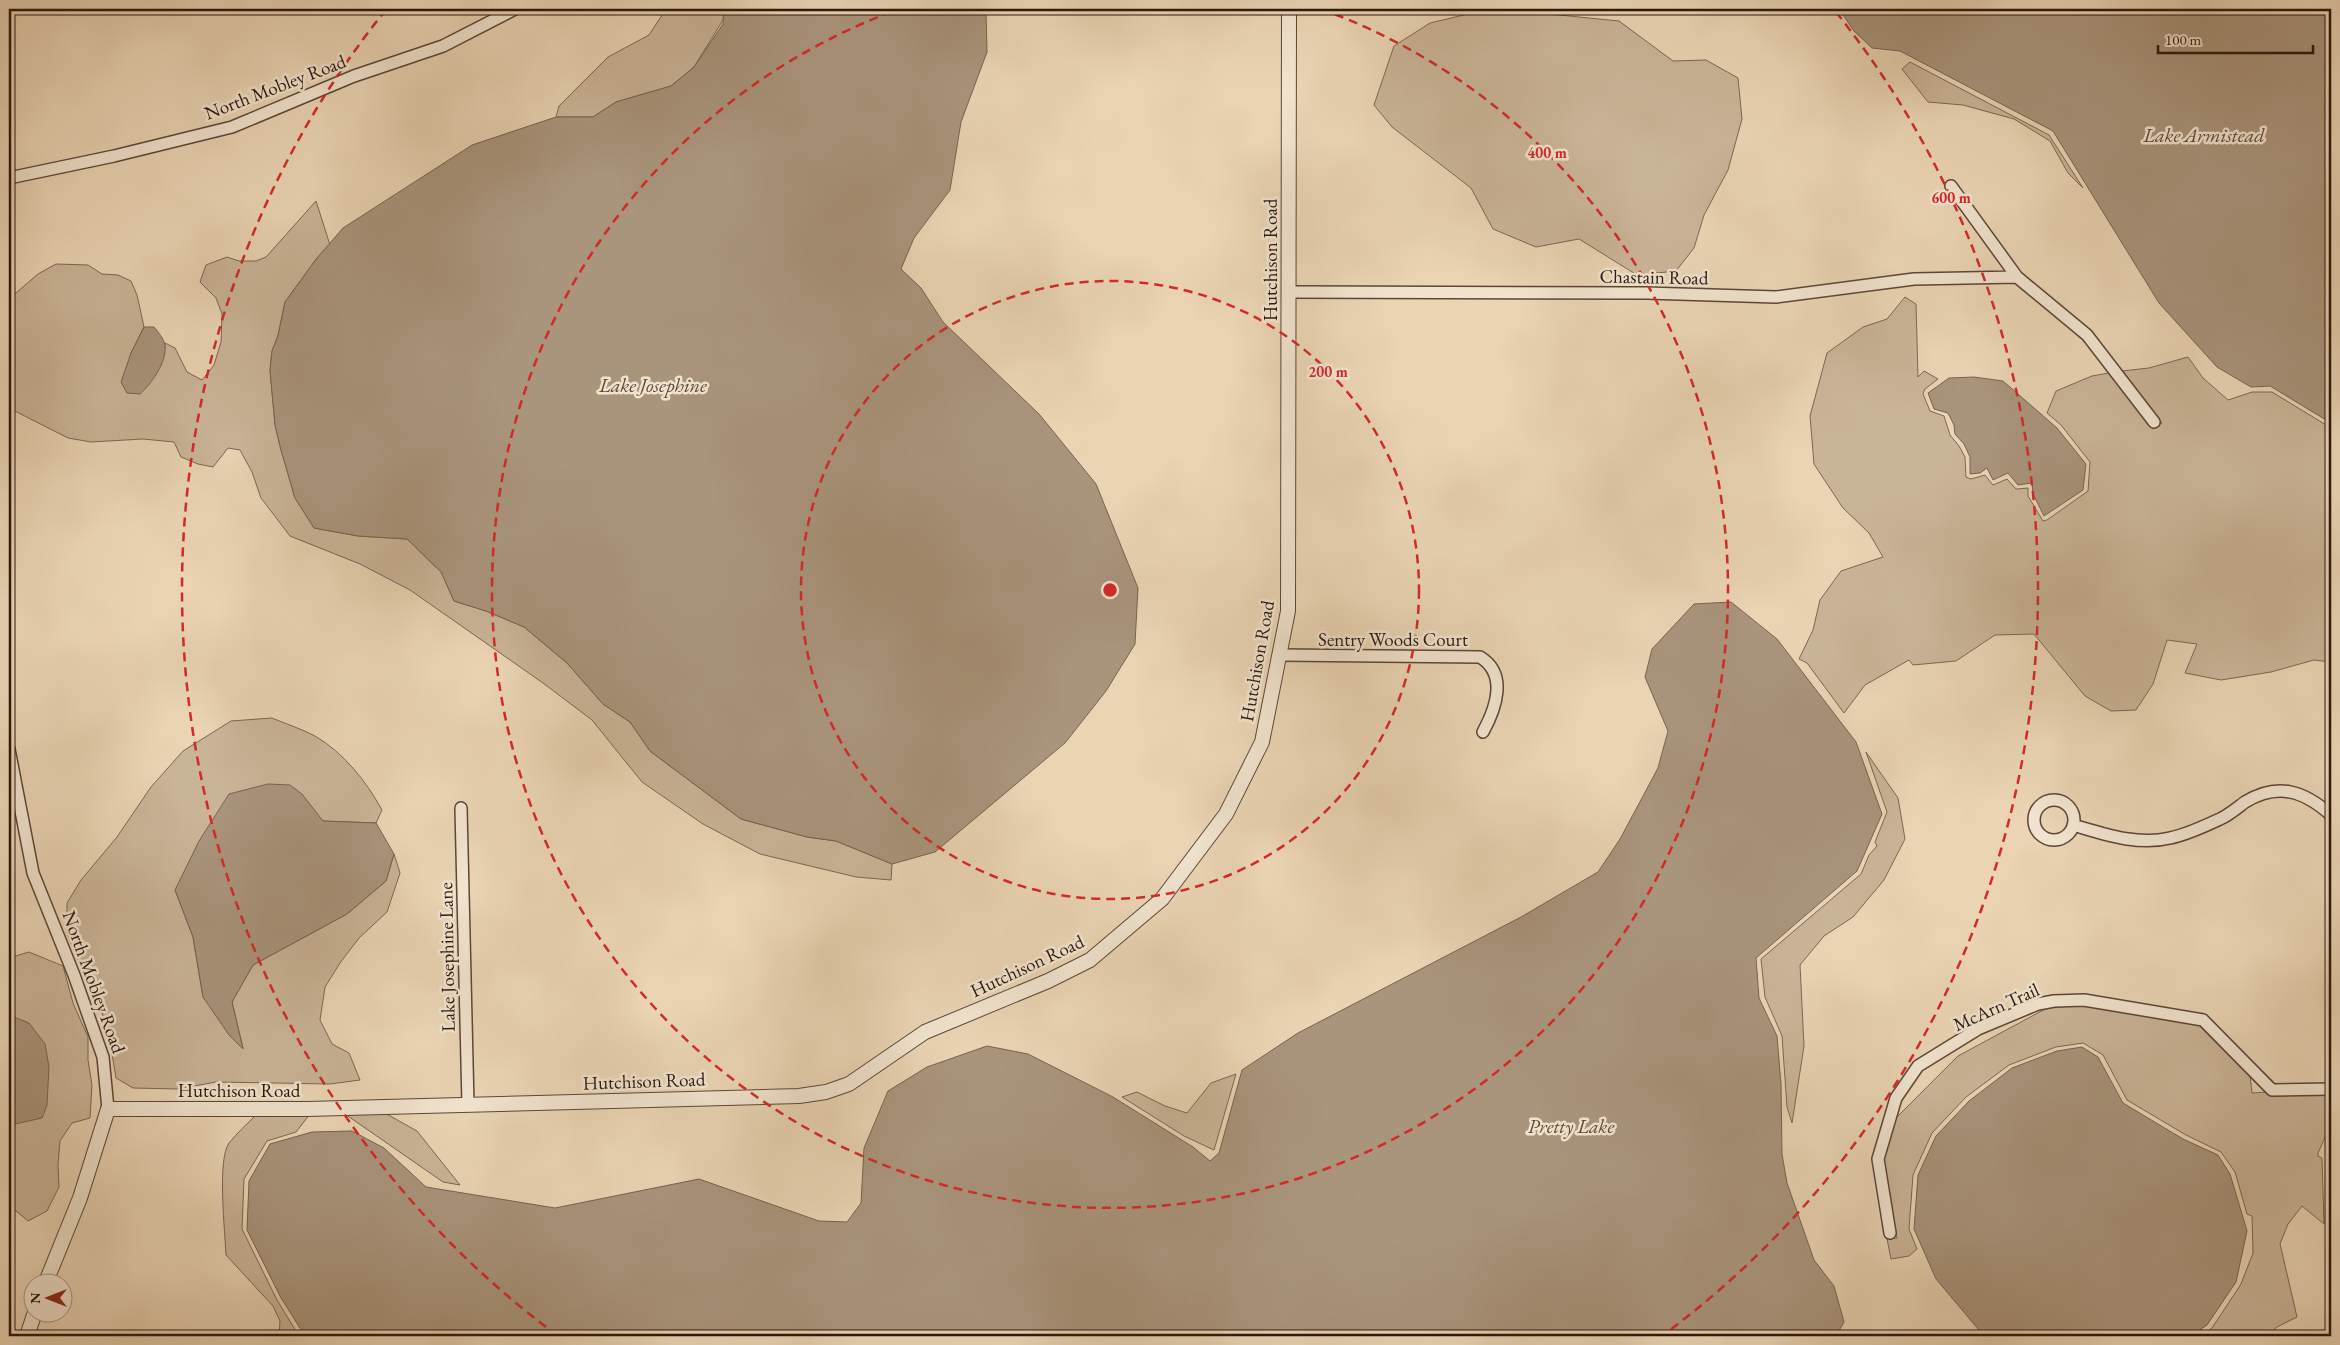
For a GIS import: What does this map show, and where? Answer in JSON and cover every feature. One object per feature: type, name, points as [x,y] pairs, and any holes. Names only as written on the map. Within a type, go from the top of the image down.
[{"type":"street","name":"North Mobley Road","points":[[9,178],[114,156],[232,127],[354,76],[443,46],[515,9]]},
{"type":"street","name":"Hutchison Road","points":[[108,1110],[468,1105],[799,1096],[826,1092],[848,1084],[925,1032],[1040,984],[1090,960],[1162,899],[1226,814],[1262,742],[1288,611],[1289,9]]},
{"type":"street","points":[[1950,186],[2017,277],[2087,335],[2154,422]]},
{"type":"street","name":"Chastain Road","points":[[1289,292],[1647,293],[1776,297],[1921,278],[2017,277]]},
{"type":"street","name":"Sentry Woods Court","points":[[1280,655],[1480,657],[1493,668],[1497,677],[1496,697],[1491,718],[1483,732]]},
{"type":"street","name":"North Mobley Road","points":[[9,749],[32,873],[74,975],[104,1057],[108,1110],[80,1198],[50,1272]]},
{"type":"street","points":[[2073,825],[2133,840],[2170,839],[2220,819],[2246,802],[2262,795],[2283,791],[2300,793],[2315,800],[2331,815]]},
{"type":"street","name":"Lake Josephine Lane","points":[[461,808],[468,1105]]},
{"type":"street","name":"McArn Trail","points":[[1890,1234],[1878,1159],[1896,1098],[1918,1066],[1978,1029],[2038,1004],[2054,1001],[2084,1000],[2203,1020],[2272,1090],[2331,1089]]},
{"type":"street","points":[[27,1336],[31,1322]]},
{"type":"shaded area","points":[[666,9],[724,9],[723,20],[694,67],[671,86],[616,102],[593,117],[556,117],[559,106],[608,57],[649,35]]},
{"type":"shaded area","points":[[1519,11],[1619,21],[1673,61],[1706,60],[1738,78],[1742,119],[1728,170],[1704,215],[1694,248],[1676,271],[1637,275],[1579,239],[1536,247],[1493,229],[1471,188],[1392,127],[1374,105],[1394,46],[1430,23],[1476,12]]},
{"type":"shaded area","points":[[1910,62],[2049,135],[2083,188],[2068,173],[2050,141],[2014,119],[1963,105],[1928,102],[1902,69]]},
{"type":"shaded area","points":[[316,201],[330,245],[317,258],[285,302],[278,335],[272,351],[270,370],[275,425],[281,450],[295,498],[314,528],[358,536],[407,539],[441,572],[454,601],[486,611],[524,627],[567,663],[603,704],[630,722],[650,751],[741,819],[807,837],[836,841],[892,864],[891,880],[856,877],[760,854],[703,824],[642,782],[592,720],[543,683],[410,590],[360,564],[290,536],[261,498],[252,472],[240,450],[228,448],[213,467],[198,464],[181,457],[174,442],[143,439],[91,442],[68,438],[9,408],[9,299],[38,274],[56,264],[88,265],[102,274],[118,275],[131,281],[137,295],[144,327],[131,353],[164,355],[165,343],[175,348],[187,372],[202,380],[214,365],[221,342],[222,314],[216,298],[200,282],[206,265],[227,257],[239,261],[256,261],[266,257]]},
{"type":"shaded area","points":[[1905,297],[1916,304],[1918,377],[1924,371],[1938,379],[1925,389],[1923,394],[1930,411],[1944,416],[1950,435],[1965,457],[1966,477],[1971,479],[1985,475],[1993,485],[2007,479],[2016,489],[2028,488],[2028,496],[2043,521],[2088,491],[2090,462],[2061,425],[2047,413],[2056,391],[2092,376],[2109,373],[2153,429],[2162,423],[2122,371],[2149,368],[2188,357],[2203,378],[2228,400],[2252,392],[2272,392],[2331,428],[2331,662],[2314,660],[2271,672],[2221,680],[2185,673],[2197,644],[2167,640],[2153,684],[2136,710],[2111,711],[2085,696],[2034,634],[1995,635],[1956,661],[1913,665],[1909,660],[1865,685],[1844,713],[1807,663],[1799,659],[1813,630],[1820,600],[1841,571],[1883,557],[1869,533],[1843,508],[1814,464],[1810,416],[1827,353],[1863,327],[1887,319]]},
{"type":"shaded area","points":[[272,718],[315,736],[345,759],[369,789],[382,810],[376,823],[323,821],[175,890],[193,937],[203,997],[243,1048],[232,1002],[253,965],[347,914],[386,881],[394,854],[400,873],[387,912],[359,938],[325,987],[320,1020],[332,1044],[349,1053],[360,1080],[330,1084],[216,1082],[178,1089],[133,1088],[116,1078],[109,1035],[96,994],[77,958],[67,933],[67,903],[81,880],[117,837],[151,787],[183,751],[231,721]]},
{"type":"shaded area","points":[[1866,752],[1898,798],[1905,839],[1884,880],[1853,917],[1824,936],[1800,965],[1804,1046],[1792,1123],[1787,1107],[1782,1036],[1765,997],[1761,959],[1861,874],[1869,855],[1877,846],[1875,842],[1887,812]]},
{"type":"shaded area","points":[[29,952],[63,966],[73,1003],[88,1037],[88,1060],[92,1085],[90,1118],[72,1123],[60,1141],[59,1187],[47,1211],[28,1221],[15,1210],[9,1210],[9,958]]},
{"type":"shaded area","points":[[2083,1005],[2200,1024],[2250,1075],[2252,1093],[2331,1095],[2331,1132],[2327,1133],[2318,1153],[2318,1156],[2322,1158],[2324,1224],[2302,1206],[2288,1224],[2280,1244],[2297,1317],[2277,1327],[2268,1336],[2201,1336],[2212,1328],[2241,1284],[2253,1253],[2252,1216],[2247,1214],[2235,1172],[2221,1152],[2186,1135],[2127,1100],[2103,1055],[2083,1043],[2056,1047],[2009,1065],[1966,1097],[1932,1133],[1913,1175],[1909,1229],[1917,1249],[1909,1256],[1891,1259],[1887,1239],[1897,1238],[1884,1159],[1896,1118],[1958,1056],[2047,1008]]},
{"type":"shaded area","points":[[1236,1074],[1214,1150],[1184,1136],[1122,1097],[1137,1092],[1165,1106],[1187,1113],[1211,1083]]},
{"type":"shaded area","points":[[383,1112],[417,1131],[460,1185],[443,1182],[345,1114]]},
{"type":"shaded area","points":[[310,1114],[296,1132],[267,1141],[244,1179],[242,1229],[277,1300],[299,1336],[279,1336],[280,1321],[273,1306],[226,1255],[223,1164],[229,1143],[256,1115]]},
{"type":"water","name":"Lake Josephine","points":[[724,9],[986,9],[987,52],[961,122],[950,190],[914,238],[901,269],[921,288],[943,322],[1039,414],[1096,484],[1138,588],[1135,644],[1106,691],[1065,743],[935,852],[892,864],[836,841],[807,837],[741,819],[650,751],[630,722],[603,704],[567,663],[524,627],[486,611],[454,601],[441,572],[407,539],[358,536],[314,528],[295,498],[275,425],[270,370],[272,351],[278,336],[285,302],[317,258],[343,228],[472,145],[556,117],[593,117],[616,102],[671,86],[694,67],[723,24]]},
{"type":"water","name":"Lake Armistead","points":[[1839,9],[2331,9],[2331,423],[2270,386],[2251,387],[2217,367],[2159,303],[2053,131],[1900,51],[1872,48],[1854,31]]},
{"type":"water","points":[[144,327],[154,327],[162,338],[165,345],[164,358],[154,378],[140,394],[127,393],[121,382],[131,353]]},
{"type":"water","points":[[1974,377],[2003,381],[2057,428],[2086,464],[2083,490],[2044,516],[2033,494],[2032,483],[2018,485],[2008,473],[1993,480],[1987,468],[1980,473],[1970,474],[1970,457],[1964,444],[1955,434],[1954,425],[1948,413],[1934,409],[1928,393],[1949,378]]},
{"type":"water","name":"Pretty Lake","points":[[1731,602],[1777,639],[1856,742],[1882,814],[1857,871],[1756,958],[1759,998],[1777,1036],[1781,1084],[1782,1154],[1787,1183],[1814,1260],[1834,1286],[1844,1322],[1836,1336],[305,1336],[281,1298],[247,1230],[249,1181],[270,1144],[312,1132],[352,1131],[384,1148],[426,1187],[555,1208],[699,1179],[819,1221],[847,1222],[861,1203],[864,1148],[888,1091],[927,1067],[987,1046],[1028,1054],[1113,1097],[1193,1147],[1210,1161],[1219,1153],[1242,1070],[1298,1033],[1521,917],[1598,872],[1620,839],[1658,768],[1668,731],[1645,677],[1652,649],[1694,604]]},
{"type":"water","points":[[268,784],[290,785],[302,794],[323,821],[376,823],[394,854],[386,881],[347,914],[253,965],[232,1002],[243,1049],[229,1035],[203,997],[193,937],[175,890],[199,841],[229,794]]},
{"type":"water","points":[[9,1015],[29,1023],[45,1044],[49,1067],[47,1105],[42,1118],[15,1124],[9,1130]]},
{"type":"water","points":[[2082,1047],[2098,1057],[2123,1103],[2183,1139],[2218,1155],[2230,1174],[2247,1231],[2236,1282],[2207,1325],[2191,1336],[1984,1336],[1936,1279],[1914,1229],[1918,1175],[1936,1136],[1969,1101],[2012,1068],[2057,1051]]}]
